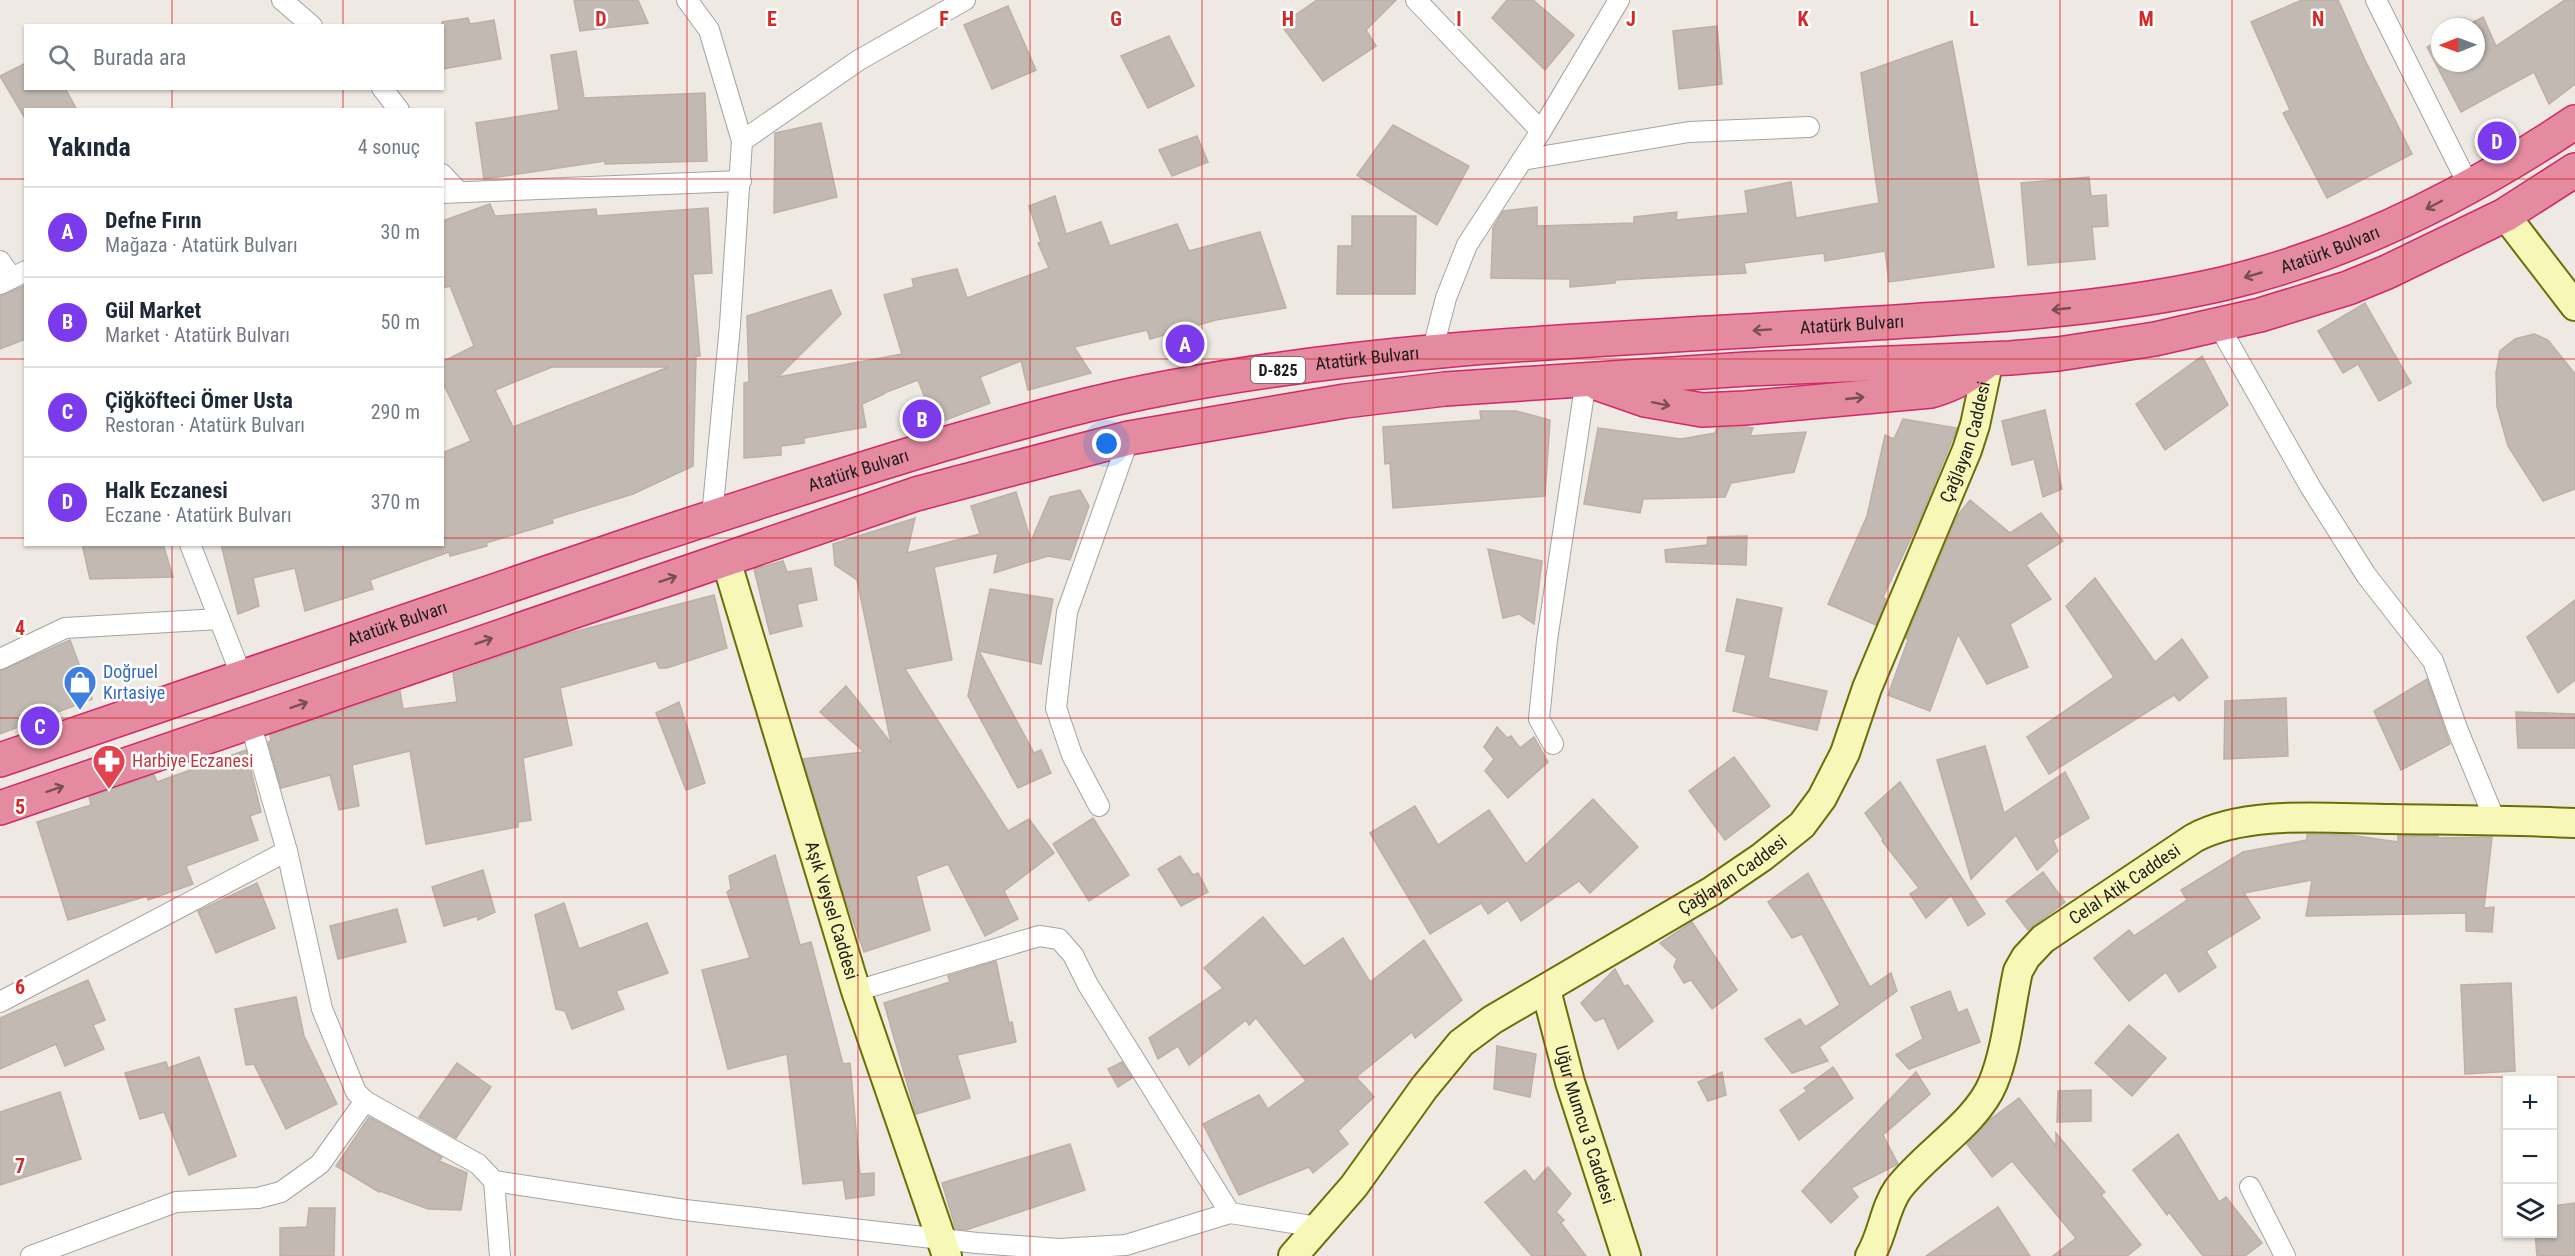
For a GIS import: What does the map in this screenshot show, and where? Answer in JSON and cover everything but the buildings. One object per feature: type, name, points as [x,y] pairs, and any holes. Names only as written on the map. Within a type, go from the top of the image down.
[{"type":"highway","name":"Atatürk Bulvarı","points":[[0,760],[712,517],[905,456],[1077,406],[1218,378],[1374,356],[2006,315],[2125,301],[2222,284],[2337,248],[2385,228],[2505,167],[2575,122]]},
{"type":"highway","name":"D-825","points":[[0,808],[916,494],[1088,448],[1223,420],[1393,395],[1747,369],[2058,354],[2219,326],[2348,288],[2387,272],[2505,215],[2575,170]]},
{"type":"highway","points":[[2469,186],[2505,215]]},
{"type":"highway","points":[[1077,406],[1088,448]]},
{"type":"highway","points":[[242,677],[250,722]]},
{"type":"street","points":[[282,0],[310,24]]},
{"type":"street","points":[[687,0],[709,30],[742,141],[741,181],[712,517]]},
{"type":"street","points":[[742,141],[859,60],[965,0]]},
{"type":"street","points":[[1416,0],[1541,131]]},
{"type":"street","points":[[1432,352],[1446,298],[1467,245],[1541,131],[1619,0]]},
{"type":"street","points":[[2376,0],[2469,186]]},
{"type":"street","points":[[384,90],[397,108]]},
{"type":"street","points":[[1522,160],[1689,132],[1809,127]]},
{"type":"street","points":[[444,178],[451,193],[741,181]]},
{"type":"street","points":[[2505,215],[2575,306]]},
{"type":"street","points":[[0,261],[12,278]]},
{"type":"street","points":[[2219,326],[2311,488],[2360,565],[2433,661],[2495,820]]},
{"type":"street","name":"Çağlayan Caddesi","points":[[1293,1256],[1354,1186],[1424,1088],[1461,1043],[1492,1020],[1712,891],[1762,857],[1802,825],[1822,798],[1845,753],[1868,688],[1967,450],[1980,405],[1989,359]]},
{"type":"street","points":[[1553,744],[1539,720],[1547,640],[1586,380]]},
{"type":"street","points":[[1099,806],[1072,755],[1056,708],[1067,612],[1129,438]]},
{"type":"street","points":[[191,546],[242,677]]},
{"type":"street","name":"Aşık Veysel Caddesi","points":[[726,560],[856,991],[944,1247]]},
{"type":"street","points":[[0,659],[65,628],[219,619]]},
{"type":"street","points":[[250,722],[287,851],[322,1009],[356,1092],[365,1101],[478,1164],[494,1181],[944,1247],[1059,1250],[1125,1245],[1230,1213],[1318,1227]]},
{"type":"street","name":"Celal Atik Caddesi","points":[[1870,1256],[1882,1229],[1889,1205],[1898,1189],[1969,1116],[1993,1084],[2018,971],[2026,957],[2043,939],[2193,838],[2211,828],[2263,819],[2495,820],[2575,823]]},
{"type":"street","points":[[0,1002],[287,851]]},
{"type":"street","points":[[856,991],[1039,936],[1059,939],[1073,955],[1088,985],[1230,1213]]},
{"type":"street","name":"Uğur Mumcu 3 Caddesi","points":[[1545,990],[1570,1082],[1626,1256]]},
{"type":"street","points":[[31,1256],[176,1202],[258,1198],[281,1192],[320,1164],[365,1101]]},
{"type":"street","points":[[494,1181],[500,1256]]},
{"type":"street","points":[[2250,1187],[2285,1256]]},
{"type":"place","name":"Halk Eczanesi","points":[[2497,141]]},
{"type":"place","name":"Defne Fırın","points":[[1185,344]]},
{"type":"place","name":"Gül Market","points":[[922,419]]},
{"type":"place","name":"Doğruel Kırtasiye","points":[[80,711]]},
{"type":"place","name":"Çiğköfteci Ömer Usta","points":[[40,726]]},
{"type":"place","name":"Harbiye Eczanesi","points":[[109,790]]}]
